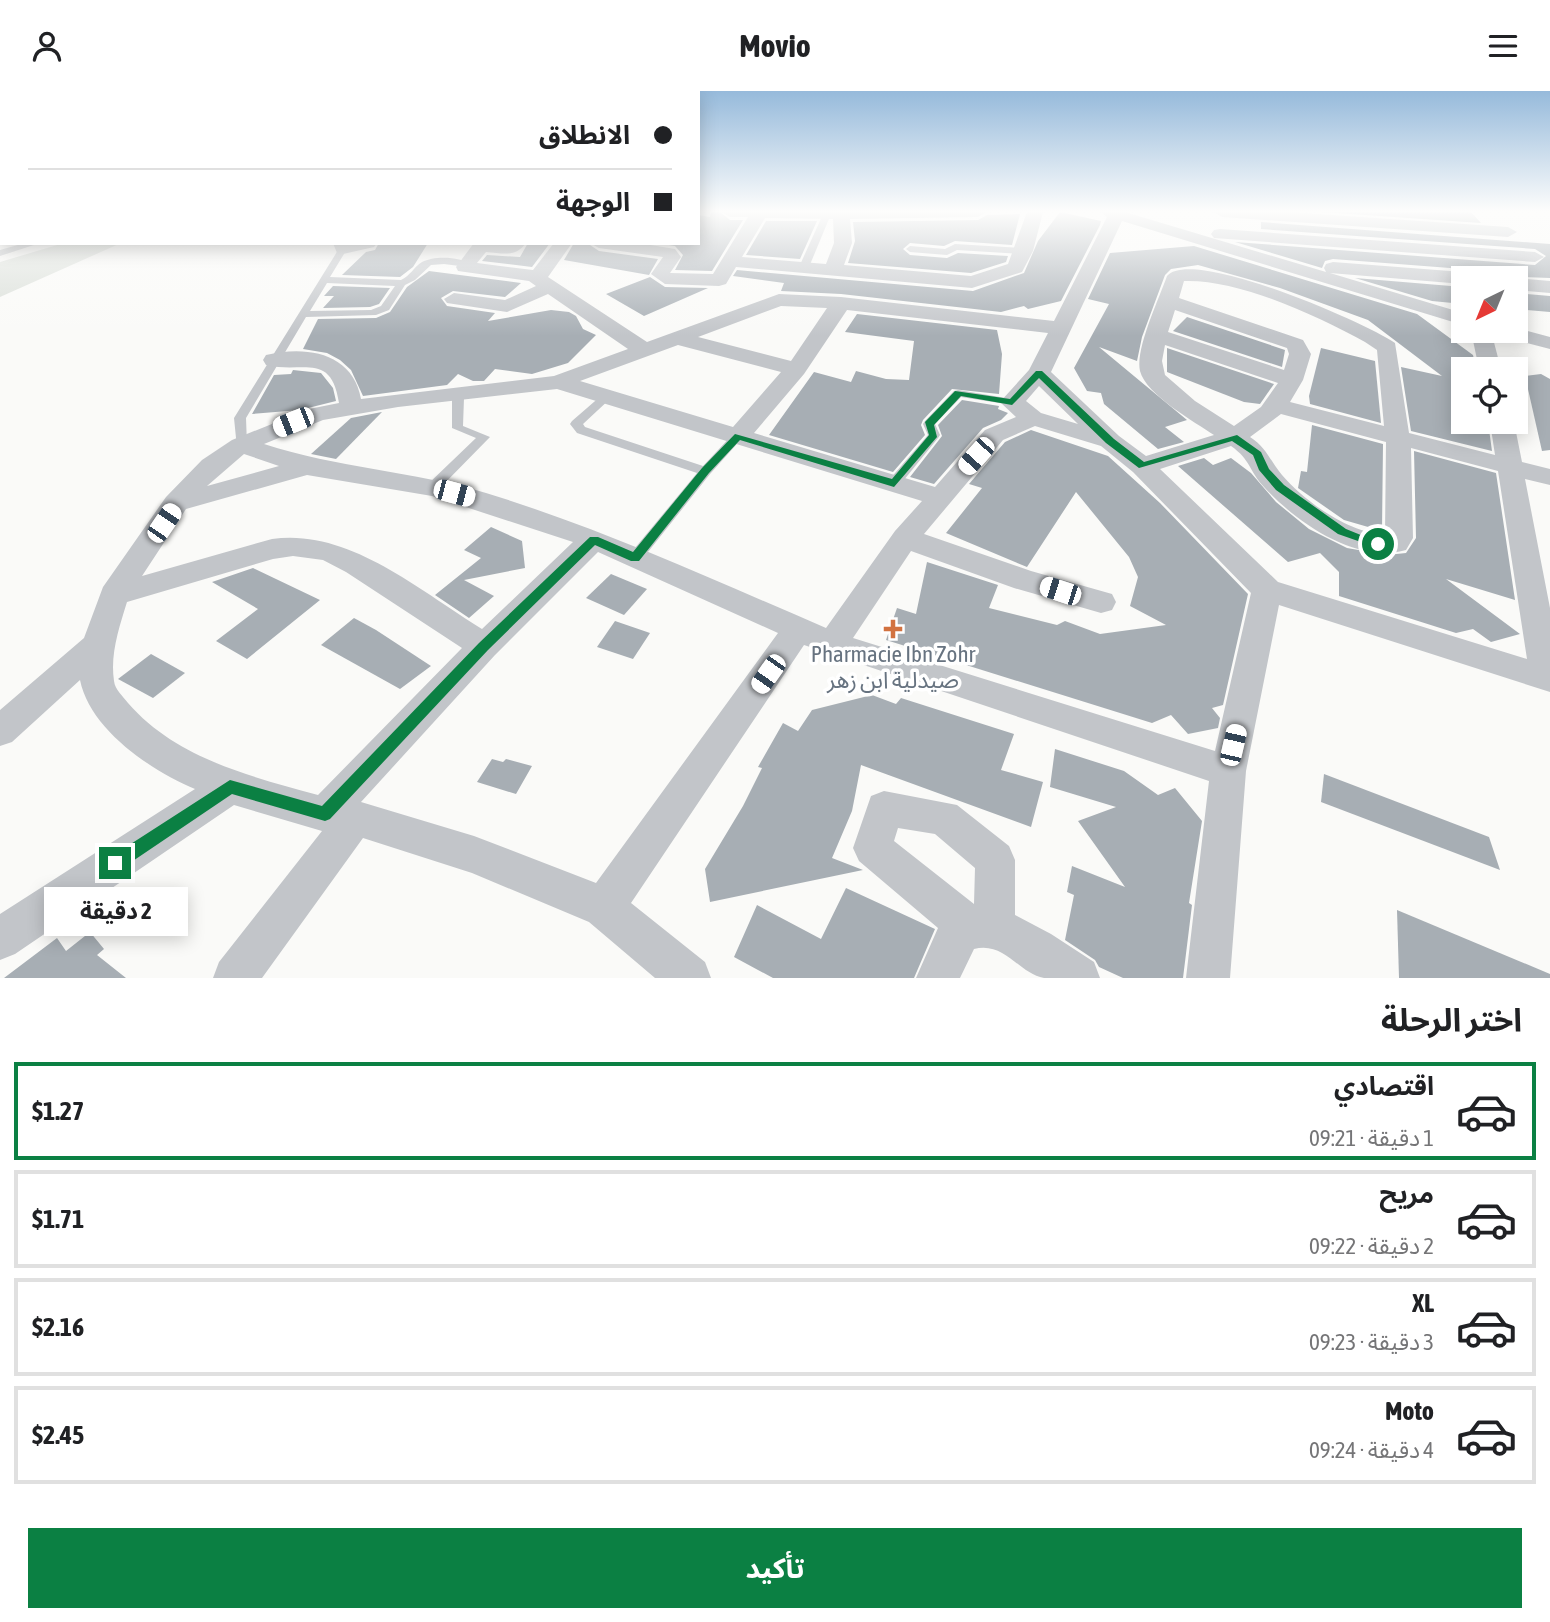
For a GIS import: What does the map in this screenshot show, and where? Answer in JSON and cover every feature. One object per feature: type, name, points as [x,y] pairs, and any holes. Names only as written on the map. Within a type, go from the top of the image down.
[{"type":"street","points":[[476,253],[465,267],[544,281],[643,349]]},
{"type":"street","points":[[454,299],[507,306],[521,303],[544,281],[558,253]]},
{"type":"street","points":[[664,253],[672,257],[660,274],[664,278],[719,280]]},
{"type":"street","points":[[735,253],[715,290],[747,311]]},
{"type":"street","points":[[832,270],[841,253]]},
{"type":"street","points":[[730,261],[972,282],[1015,268],[1023,253]]},
{"type":"street","points":[[832,644],[905,538],[994,435],[1022,410],[1094,253]]},
{"type":"street","points":[[1245,253],[1302,272],[1451,278]]},
{"type":"street","points":[[1325,253],[1336,275],[1451,315]]},
{"type":"street","points":[[1483,253],[1535,257]]},
{"type":"street","points":[[1531,253],[1550,271]]},
{"type":"street","points":[[1280,298],[1302,272]]},
{"type":"street","points":[[1186,274],[1280,298],[1361,329],[1387,348],[1398,439],[1401,529],[1396,543],[1387,545],[1363,541],[1332,526],[1280,488],[1264,470],[1258,454],[1156,381],[1151,369],[1176,276],[1186,274]]},
{"type":"street","points":[[1528,285],[1550,287]]},
{"type":"street","points":[[689,978],[604,907],[474,855],[230,787],[187,769],[128,727],[102,696],[97,682],[98,645],[114,595],[176,503],[211,466],[240,445],[293,422],[351,407],[558,382],[673,337],[779,300],[841,303],[1060,328]]},
{"type":"street","points":[[1142,466],[1234,437],[1278,406],[1292,380],[1300,351],[1296,344],[1169,301]]},
{"type":"street","points":[[738,436],[796,369],[841,303]]},
{"type":"street","points":[[1159,336],[1292,380]]},
{"type":"street","points":[[673,337],[796,369]]},
{"type":"street","points":[[1528,337],[1550,343]]},
{"type":"street","points":[[275,360],[317,362],[337,370],[344,377],[351,407]]},
{"type":"street","points":[[1039,373],[1110,441],[1142,466],[1267,590],[1548,678],[1505,434]]},
{"type":"street","points":[[558,382],[939,497]]},
{"type":"street","points":[[1278,406],[1550,477]]},
{"type":"street","points":[[1022,410],[1110,441]]},
{"type":"street","points":[[240,445],[307,467],[432,488],[476,499],[594,540],[797,631],[832,644],[1228,771]]},
{"type":"street","points":[[176,503],[307,467]]},
{"type":"street","points":[[905,538],[1024,580],[1101,602]]},
{"type":"street","points":[[235,978],[340,816],[484,646],[594,540]]},
{"type":"street","points":[[114,595],[272,549],[293,546],[329,551],[356,565],[484,646]]},
{"type":"street","points":[[1208,978],[1228,771],[1267,590]]},
{"type":"street","points":[[604,907],[797,631]]},
{"type":"street","points":[[0,731],[98,645]]},
{"type":"street","points":[[0,939],[230,787]]},
{"type":"street","points":[[938,978],[957,935],[981,927],[1004,930],[1077,978]]},
{"type":"lane","points":[[240,445],[240,418],[338,253]]},
{"type":"lane","points":[[804,267],[811,253]]},
{"type":"lane","points":[[324,280],[401,283],[411,280],[423,265],[431,262],[467,264]]},
{"type":"lane","points":[[304,314],[372,313],[381,310],[401,283]]},
{"type":"lane","points":[[432,488],[484,437],[458,428],[455,422],[460,402],[458,393]]},
{"type":"lane","points":[[894,483],[934,435],[929,424],[958,393],[1022,410]]},
{"type":"lane","points":[[606,397],[576,424],[581,430],[705,471]]},
{"type":"lane","points":[[635,558],[705,471],[738,436]]},
{"type":"shaded area","points":[[29,253],[98,253],[0,297],[0,262]]},
{"type":"building","points":[[365,253],[422,253],[413,267],[400,277],[342,275]]},
{"type":"building","points":[[522,253],[542,253],[532,267],[482,261],[487,255],[520,257]]},
{"type":"building","points":[[568,253],[617,253],[658,259],[649,275],[564,260]]},
{"type":"building","points":[[682,253],[723,253],[712,271],[675,270]]},
{"type":"building","points":[[747,253],[803,253],[800,259]]},
{"type":"building","points":[[851,253],[908,253],[947,258],[957,253],[1008,256],[1006,262],[971,273],[848,263]]},
{"type":"building","points":[[1033,253],[1085,253],[1061,301],[1001,312],[841,294],[781,291],[784,283],[733,276],[737,270],[973,291],[1024,273]]},
{"type":"building","points":[[1110,253],[1218,253],[1417,314],[1451,339],[1451,343],[1457,343],[1473,355],[1451,357],[1451,434],[1490,434],[1492,451],[1411,431],[1401,367],[1442,376],[1368,320],[1280,288],[1198,265],[1171,269],[1165,275],[1142,337],[1137,361],[1099,347],[1187,420],[1165,427],[1184,442],[1158,449],[1104,404],[1101,393],[1087,391],[1074,368],[1109,304],[1088,299]]},
{"type":"building","points":[[1273,253],[1384,253],[1535,265],[1546,256],[1542,253],[1550,253],[1550,278],[1528,277],[1528,266],[1451,268],[1333,259],[1325,261],[1322,268]]},
{"type":"building","points":[[429,271],[521,283],[505,297],[453,291],[441,298],[447,306],[495,313],[488,321],[551,310],[569,312],[576,316],[583,329],[596,335],[568,363],[532,374],[495,369],[484,381],[473,381],[458,374],[447,385],[363,396],[351,370],[340,360],[327,353],[303,349],[318,319],[376,318],[390,312],[407,287]]},
{"type":"building","points":[[650,277],[665,287],[708,288],[644,316],[606,294]]},
{"type":"building","points":[[1355,278],[1451,286],[1451,303],[1432,301]]},
{"type":"building","points":[[333,286],[390,288],[379,304],[370,307],[323,308],[334,296],[324,296]]},
{"type":"building","points":[[1528,294],[1550,296],[1550,312],[1528,310]]},
{"type":"building","points":[[857,314],[997,330],[1002,354],[999,394],[952,389],[923,420],[921,425],[925,435],[893,472],[769,435],[814,372],[851,382],[856,371],[886,379],[909,380],[914,341],[845,332]]},
{"type":"building","points":[[1187,317],[1285,350],[1282,367],[1173,331]]},
{"type":"building","points":[[1167,348],[1274,384],[1260,404],[1244,402],[1167,372]]},
{"type":"building","points":[[1321,348],[1375,361],[1381,423],[1310,404],[1309,396]]},
{"type":"building","points":[[293,370],[321,373],[333,388],[336,401],[300,410],[252,414],[274,375],[291,374]]},
{"type":"building","points":[[1541,374],[1550,379],[1550,450],[1542,451],[1528,389],[1528,376]]},
{"type":"building","points":[[962,400],[999,406],[998,409],[1008,413],[1001,420],[983,428],[934,484],[910,477],[942,436],[938,425]]},
{"type":"building","points":[[382,412],[336,459],[311,454],[351,418]]},
{"type":"building","points":[[1312,425],[1383,444],[1382,531],[1344,520],[1298,488],[1301,471],[1307,472]]},
{"type":"building","points":[[1031,430],[1108,456],[1160,503],[1248,594],[1223,705],[1212,708],[1220,718],[1218,728],[1188,734],[1171,715],[1152,723],[886,640],[897,608],[916,614],[927,562],[998,585],[989,608],[1057,625],[1065,621],[1100,634],[1166,625],[1130,606],[1138,577],[1129,557],[1076,492],[1027,567],[946,533],[982,488],[969,484],[1005,442]]},
{"type":"building","points":[[1414,451],[1496,473],[1515,600],[1446,579],[1520,634],[1491,642],[1473,629],[1456,633],[1339,596],[1339,572],[1320,553],[1288,562],[1178,466],[1204,458],[1213,465],[1231,458],[1251,473],[1276,502],[1309,529],[1347,548],[1387,555],[1406,553],[1416,538]]},
{"type":"building","points":[[491,527],[522,541],[525,568],[464,580],[494,596],[469,618],[435,595],[481,558],[464,550]]},
{"type":"building","points":[[253,568],[320,600],[247,659],[216,641],[258,609],[212,582]]},
{"type":"building","points":[[611,574],[647,589],[624,615],[586,598]]},
{"type":"building","points":[[354,618],[431,666],[400,689],[321,645]]},
{"type":"building","points":[[615,621],[650,633],[633,659],[597,647]]},
{"type":"building","points":[[151,654],[185,673],[153,698],[118,679]]},
{"type":"building","points":[[872,695],[896,704],[901,698],[1014,734],[1001,770],[1043,782],[1031,827],[861,765],[852,811],[832,858],[863,870],[710,902],[705,869],[743,806],[762,768],[758,767],[783,723],[798,731],[812,710]]},
{"type":"building","points":[[1055,749],[1124,771],[1158,795],[1175,788],[1202,821],[1189,903],[1192,905],[1183,978],[1123,978],[1099,967],[1095,960],[1065,940],[1074,895],[1067,892],[1072,866],[1125,887],[1078,821],[1116,807],[1050,787]]},
{"type":"building","points":[[492,759],[503,762],[506,759],[532,766],[516,794],[477,782]]},
{"type":"building","points":[[1324,774],[1489,837],[1500,870],[1321,802]]},
{"type":"building","points":[[846,888],[935,929],[914,978],[773,978],[734,957],[757,905],[821,939]]},
{"type":"building","points":[[1397,910],[1550,974],[1550,978],[1399,978]]},
{"type":"building","points":[[90,932],[104,949],[97,955],[126,978],[4,978],[57,938],[66,951]]},
{"type":"place","name":"Pharmacie Ibn Zohr صيدلية ابن زهر","points":[[893,629]]},
{"type":"route","points":[[115,863],[230,787],[325,814],[484,646],[594,540],[635,558],[705,471],[738,436],[894,483],[934,435],[929,424],[958,393],[971,393],[1012,402],[1039,373],[1110,441],[1142,466],[1234,437],[1258,454],[1264,470],[1280,488],[1342,532],[1378,544]]}]
